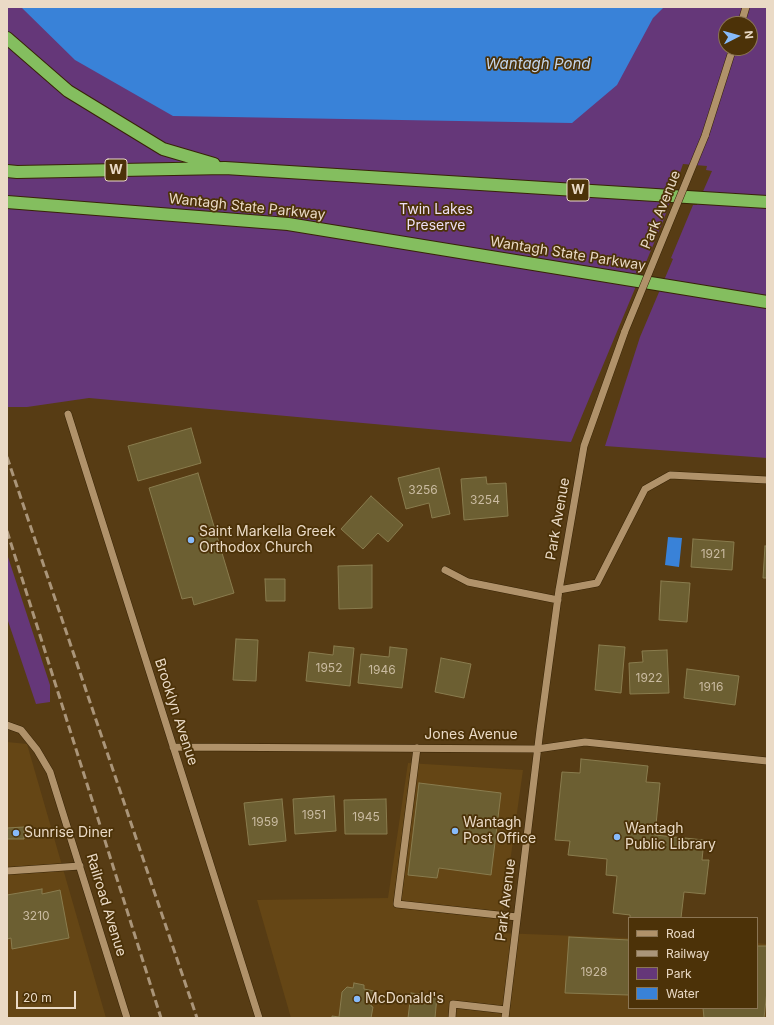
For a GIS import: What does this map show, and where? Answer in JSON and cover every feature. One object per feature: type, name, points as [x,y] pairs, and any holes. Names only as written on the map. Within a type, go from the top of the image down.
[{"type":"highway","points":[[7,38],[68,91],[163,149],[225,168]]},
{"type":"highway","name":"W","points":[[7,171],[225,168],[767,202]]},
{"type":"highway","name":"Wantagh State Parkway","points":[[7,202],[288,224],[767,302]]},
{"type":"street","name":"Park Avenue","points":[[505,1014],[537,749],[559,590],[584,446],[625,331],[705,136],[730,56]]},
{"type":"street","name":"Brooklyn Avenue","points":[[68,414],[259,1018]]},
{"type":"street","points":[[559,590],[597,583],[645,489],[670,475],[767,480]]},
{"type":"street","points":[[445,570],[468,582],[558,600]]},
{"type":"street","name":"Railroad Avenue","points":[[7,725],[20,730],[37,750],[50,772],[127,1018]]},
{"type":"street","name":"Jones Avenue","points":[[173,747],[537,749],[585,742],[767,761]]},
{"type":"street","points":[[417,748],[397,904],[517,917]]},
{"type":"street","points":[[7,871],[80,866]]},
{"type":"street","points":[[452,1018],[453,1004],[505,1014]]},
{"type":"shaded area","points":[[7,742],[27,744],[106,1018],[7,1018]]},
{"type":"shaded area","points":[[408,763],[523,770],[500,933],[628,938],[628,1009],[758,1009],[758,943],[767,944],[767,1018],[291,1018],[257,900],[388,898]]},
{"type":"green space","name":"Twin Lakes Preserve","points":[[7,7],[767,7],[767,458],[605,446],[640,337],[673,259],[671,258],[693,205],[697,205],[712,171],[706,170],[707,166],[683,164],[664,219],[571,442],[89,398],[27,407],[7,407]]},
{"type":"green space","points":[[7,554],[50,685],[50,702],[36,704],[7,618]]},
{"type":"water","name":"Wantagh Pond","points":[[21,7],[664,7],[653,18],[617,85],[572,123],[173,116],[75,60]]},
{"type":"water","points":[[668,537],[682,538],[679,567],[665,565]]},
{"type":"building","points":[[191,428],[201,463],[138,481],[128,446]]},
{"type":"building","points":[[439,468],[450,514],[432,518],[429,503],[406,509],[398,478]]},
{"type":"building","name":"Saint Markella Greek Orthodox Church","points":[[198,473],[234,593],[194,605],[192,597],[182,599],[149,488]]},
{"type":"building","points":[[486,477],[487,484],[506,483],[508,516],[464,520],[461,479]]},
{"type":"building","points":[[371,496],[403,525],[388,542],[378,533],[363,549],[341,529]]},
{"type":"building","points":[[693,539],[734,542],[732,570],[691,567]]},
{"type":"building","points":[[765,546],[767,546],[767,578],[763,578]]},
{"type":"building","points":[[372,565],[372,608],[339,609],[338,566]]},
{"type":"building","points":[[265,579],[285,579],[285,601],[266,601]]},
{"type":"building","points":[[661,581],[690,583],[687,622],[659,620]]},
{"type":"building","points":[[236,639],[258,640],[256,681],[233,680]]},
{"type":"building","points":[[599,645],[625,647],[621,693],[595,690]]},
{"type":"building","points":[[334,646],[354,648],[350,686],[306,681],[309,652],[333,655]]},
{"type":"building","points":[[390,647],[407,649],[402,688],[358,683],[361,654],[389,657]]},
{"type":"building","points":[[667,650],[669,693],[630,694],[629,663],[643,662],[642,651]]},
{"type":"building","points":[[441,658],[471,664],[464,698],[435,692]]},
{"type":"building","points":[[687,669],[739,676],[735,705],[684,698]]},
{"type":"building","name":"Wantagh Public Library","points":[[581,759],[648,766],[646,782],[660,783],[655,835],[704,840],[702,860],[709,860],[705,894],[684,892],[681,917],[630,917],[630,915],[613,913],[617,876],[606,875],[607,859],[568,855],[570,841],[555,840],[562,772],[580,773]]},
{"type":"building","name":"Wantagh Post Office","points":[[419,783],[501,793],[491,875],[439,868],[437,878],[408,875]]},
{"type":"building","points":[[334,796],[336,831],[295,834],[293,799]]},
{"type":"building","points":[[282,799],[286,841],[249,845],[244,803]]},
{"type":"building","points":[[386,799],[387,834],[345,834],[344,800]]},
{"type":"building","name":"Sunrise Diner","points":[[24,827],[24,839],[7,839],[7,828]]},
{"type":"building","points":[[42,889],[42,894],[60,890],[69,938],[12,949],[11,938],[7,939],[7,895]]},
{"type":"building","points":[[569,937],[628,940],[628,995],[565,993]]},
{"type":"building","points":[[758,946],[767,946],[767,991],[764,1018],[704,1018],[703,1009],[758,1009]]},
{"type":"building","name":"McDonald's","points":[[354,983],[364,985],[364,989],[374,991],[371,1006],[373,1007],[371,1018],[332,1018],[332,1016],[339,1017],[342,992],[347,987],[353,988]]},
{"type":"building","points":[[411,993],[437,996],[435,1018],[408,1018]]},
{"type":"railway","points":[[7,457],[197,1018]]},
{"type":"railway","points":[[7,531],[161,1018]]},
{"type":"place","name":"Saint Markella Greek Orthodox Church","points":[[191,540]]},
{"type":"place","name":"Wantagh Post Office","points":[[455,831]]},
{"type":"place","name":"Sunrise Diner","points":[[16,833]]},
{"type":"place","name":"Wantagh Public Library","points":[[617,837]]},
{"type":"place","name":"McDonald's","points":[[357,999]]}]
